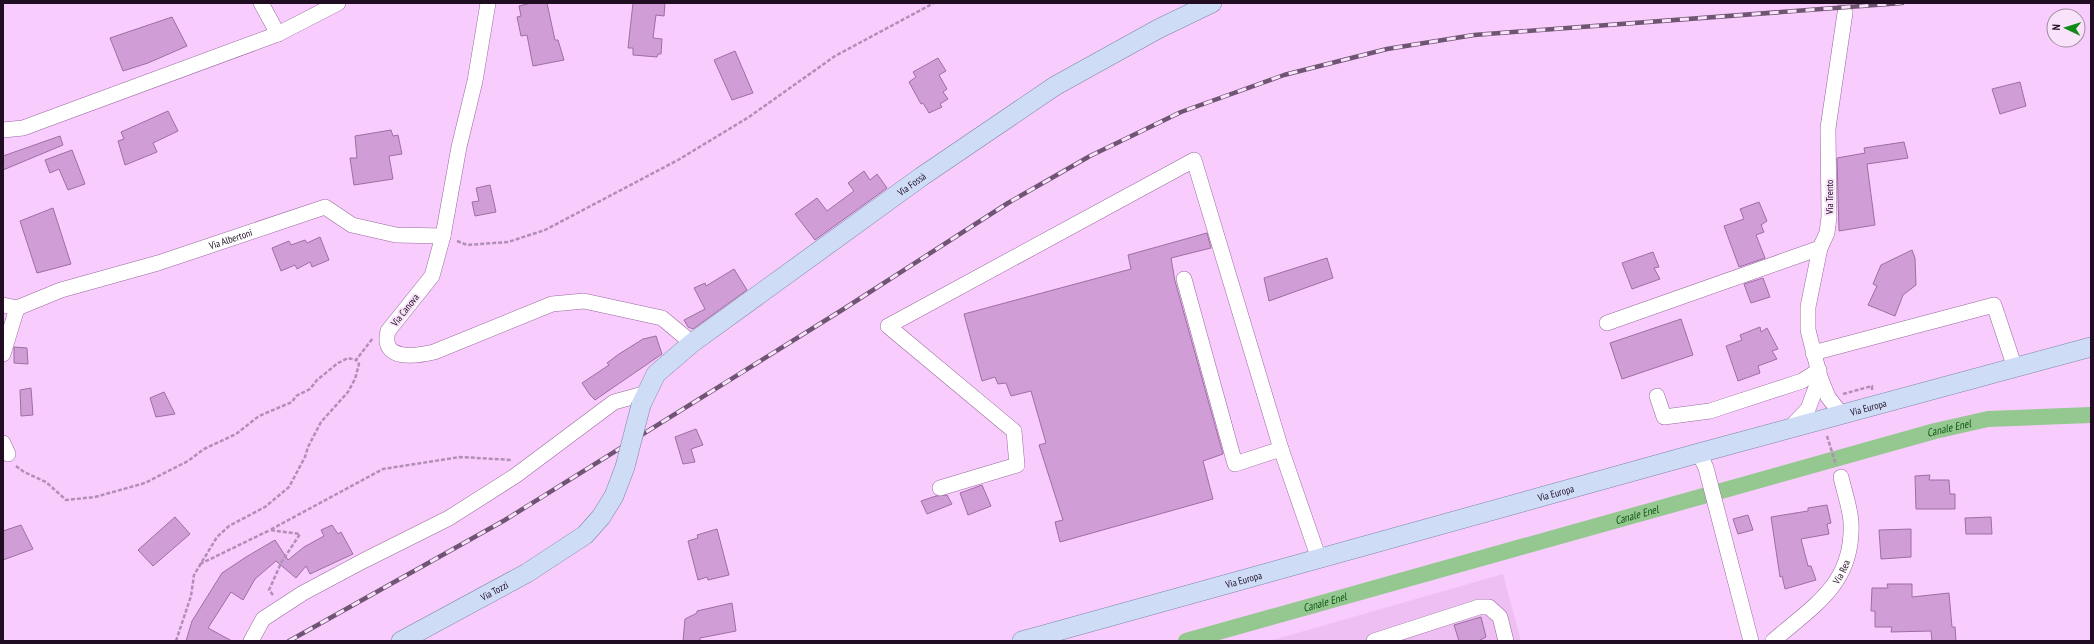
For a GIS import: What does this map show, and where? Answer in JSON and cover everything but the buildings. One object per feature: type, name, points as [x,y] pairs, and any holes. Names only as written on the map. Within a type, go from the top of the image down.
[{"type":"main road","name":"Via Fossà","points":[[625,467],[644,399],[656,374],[692,343],[921,176],[1055,86],[1158,28],[1212,3]]},
{"type":"main road","name":"Via Europa","points":[[1022,641],[1319,559],[1703,461],[1791,428],[2091,347]]},
{"type":"main road","name":"Via Tozzi","points":[[401,641],[527,573],[585,535],[601,517],[614,496],[625,467]]},
{"type":"street","points":[[261,3],[278,34]]},
{"type":"street","points":[[3,130],[23,128],[278,34],[338,3]]},
{"type":"street","name":"Via Canova","points":[[488,3],[475,81],[458,147],[443,236],[432,276],[388,331],[386,338],[388,345],[395,352],[404,356],[418,356],[434,352],[552,304],[584,301],[662,318],[692,343]]},
{"type":"street","name":"Via Trento","points":[[1842,415],[1828,397],[1819,373],[1808,330],[1808,307],[1820,248],[1827,233],[1829,217],[1828,128],[1844,13]]},
{"type":"street","points":[[940,488],[1017,465],[1014,432],[888,326],[1194,160],[1281,449],[1319,559]]},
{"type":"street","name":"Via Albertoni","points":[[3,354],[10,306],[158,263],[325,207],[352,225],[396,235],[443,236]]},
{"type":"street","points":[[1607,323],[1820,248]]},
{"type":"street","points":[[1184,278],[1235,464],[1281,449]]},
{"type":"street","points":[[1813,353],[1994,305],[2014,368]]},
{"type":"street","points":[[1657,396],[1664,417],[1710,411],[1802,381],[1819,373]]},
{"type":"street","points":[[1791,428],[1808,410],[1819,373]]},
{"type":"street","points":[[251,641],[263,619],[363,561],[449,518],[515,476],[614,402],[644,399]]},
{"type":"street","points":[[1703,461],[1751,641]]},
{"type":"street","name":"Via Rea","points":[[1773,641],[1822,599],[1837,582],[1843,571],[1851,522],[1841,477]]},
{"type":"street","points":[[1374,641],[1479,606],[1489,607],[1500,617],[1506,641]]},
{"type":"path","points":[[443,236],[467,245],[508,242],[545,230],[678,160],[749,117],[835,56],[934,3]]},
{"type":"path","points":[[356,360],[371,338],[388,331]]},
{"type":"path","points":[[6,448],[16,466],[24,472],[46,482],[66,500],[95,497],[112,491],[133,487],[176,468],[204,449],[236,434],[259,416],[292,402],[296,396],[310,389],[317,380],[338,363],[348,358],[356,360],[359,364],[355,379],[348,392],[321,422],[308,447],[305,457],[289,486],[265,507],[229,526],[217,537],[194,575],[192,596],[176,641]]},
{"type":"path","points":[[1843,394],[1872,386]]},
{"type":"path","points":[[1826,437],[1829,448]]},
{"type":"path","points":[[200,564],[270,530],[383,469],[460,457],[535,460]]},
{"type":"path","points":[[270,530],[300,534],[281,563],[269,590],[282,607]]},
{"type":"shaded area","points":[[1503,574],[1521,641],[1269,641]]},
{"type":"waterway","name":"Canale Enel","points":[[1186,641],[1935,431],[1988,419],[2091,415]]},
{"type":"tunnel","points":[[1845,3],[1845,13]]},
{"type":"railway","points":[[289,641],[505,520],[842,310],[1008,203],[1090,156],[1181,112],[1284,75],[1387,49],[1474,35],[1902,3]]}]
